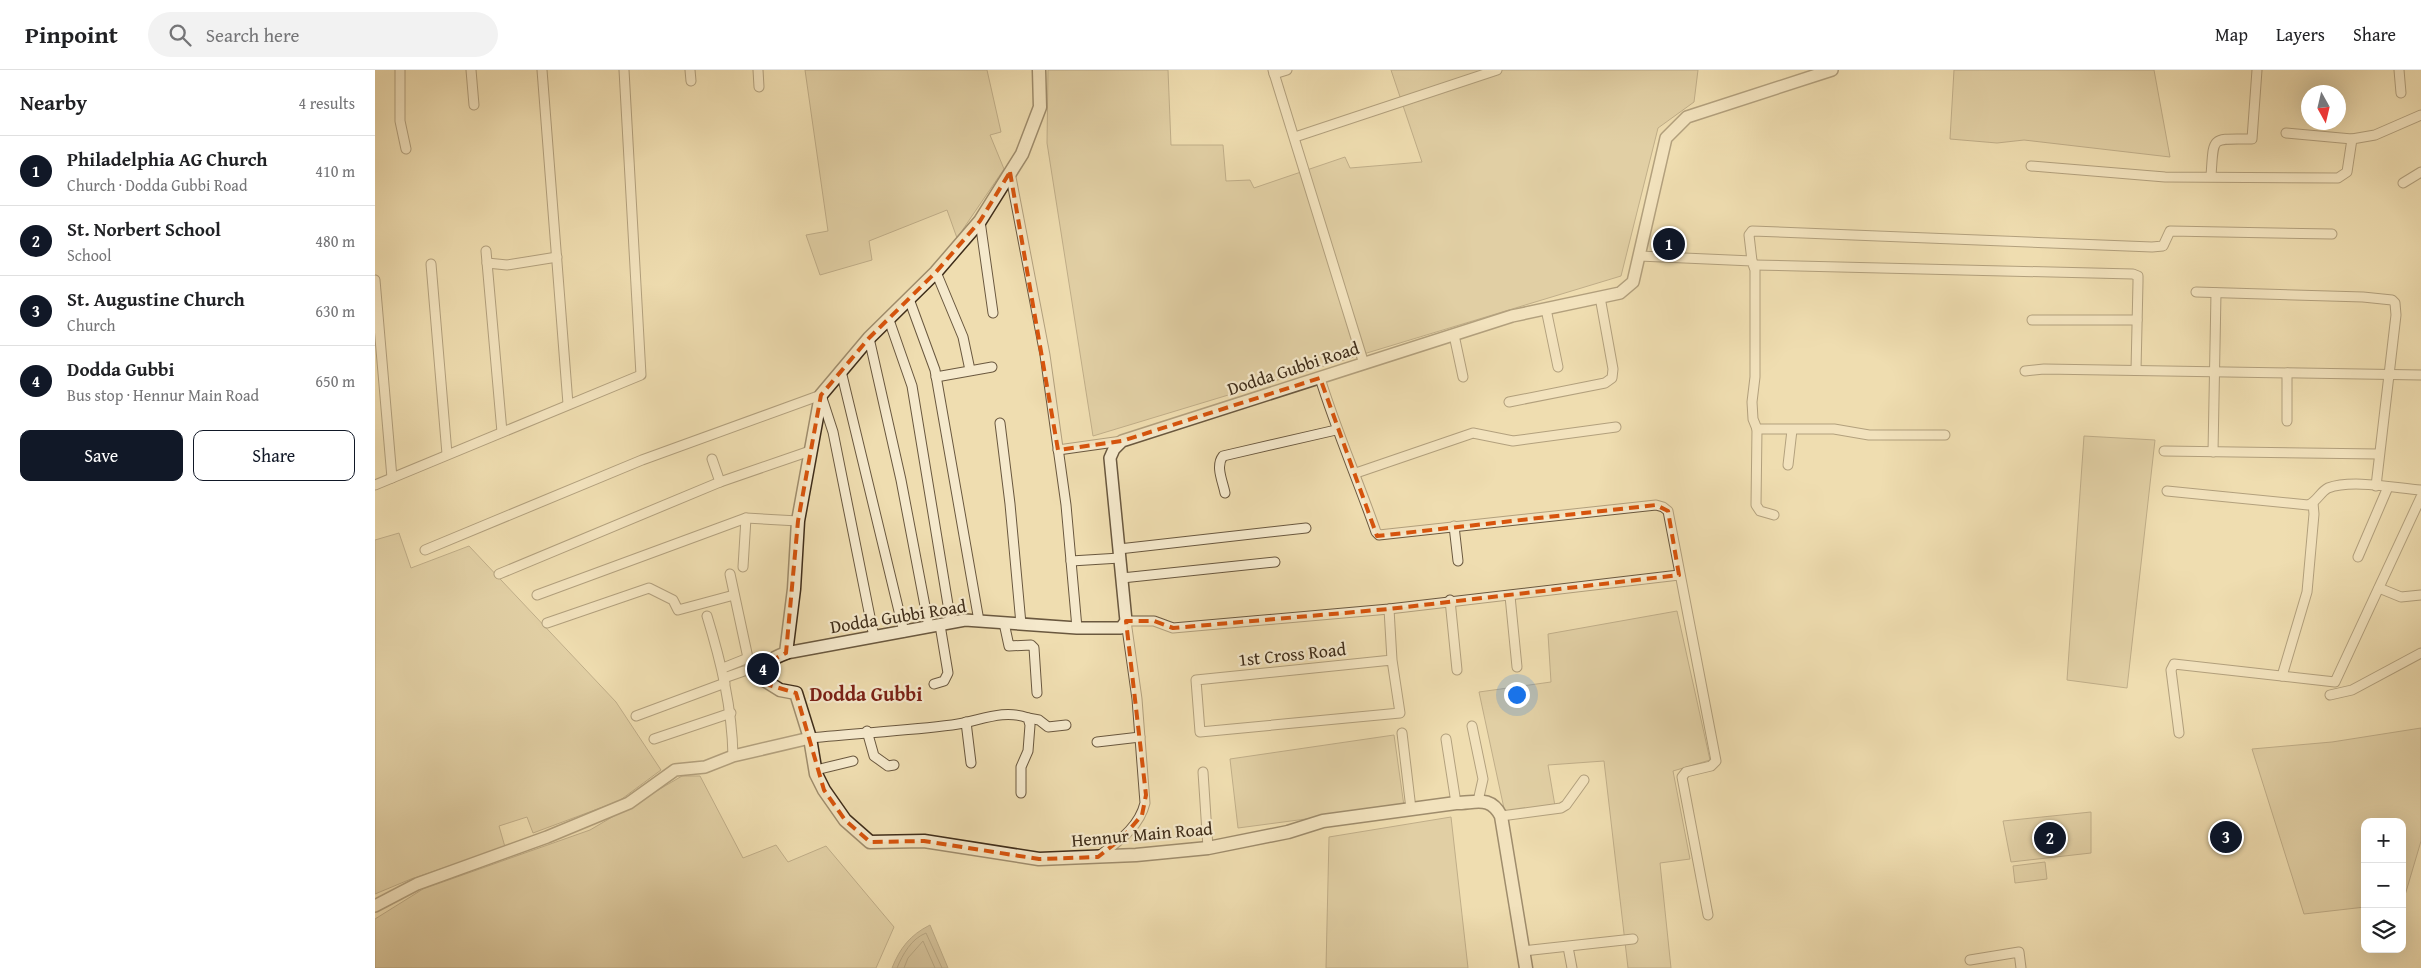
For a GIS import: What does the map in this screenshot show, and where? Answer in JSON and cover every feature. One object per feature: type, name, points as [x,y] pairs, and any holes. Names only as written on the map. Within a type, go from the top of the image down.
[{"type":"main road","points":[[763,669],[775,657],[786,653],[794,589],[798,520],[821,395],[869,338],[936,272],[980,221],[1022,154],[1040,107],[1039,70]]},
{"type":"main road","name":"Hennur Main Road","points":[[763,669],[763,680],[769,685],[780,690],[796,693],[810,738],[816,770],[824,790],[845,820],[870,842],[924,841],[1039,859],[1099,857],[1208,848],[1288,832],[1323,821],[1456,802],[1478,801],[1496,806],[1501,816]]},
{"type":"main road","points":[[1501,816],[1526,968]]},
{"type":"street","points":[[400,70],[400,122],[407,149]]},
{"type":"street","points":[[471,70],[474,105]]},
{"type":"street","points":[[542,70],[569,404]]},
{"type":"street","points":[[375,485],[636,378],[642,372],[624,70]]},
{"type":"street","points":[[690,70],[691,81]]},
{"type":"street","points":[[758,70],[759,87]]},
{"type":"street","points":[[1287,70],[1273,72],[1295,137],[1364,364]]},
{"type":"street","points":[[1295,137],[1497,70]]},
{"type":"street","name":"Dodda Gubbi Road","points":[[1122,441],[1512,316],[1620,293],[1633,282],[1666,138],[1687,118],[1803,75],[1832,70]]},
{"type":"street","points":[[2211,176],[2213,146],[2216,141],[2222,139],[2252,139],[2257,70]]},
{"type":"street","points":[[2399,70],[2401,93]]},
{"type":"street","points":[[2286,134],[2352,139],[2375,135],[2421,115]]},
{"type":"street","points":[[2031,166],[2165,178],[2211,176],[2338,178],[2347,172],[2352,139]]},
{"type":"street","points":[[1010,172],[1045,355],[1058,450],[1077,628]]},
{"type":"street","points":[[2403,183],[2421,172]]},
{"type":"street","points":[[980,221],[993,313]]},
{"type":"street","points":[[1773,516],[1760,511],[1756,505],[1757,429],[1753,419],[1752,402],[1755,377],[1753,263],[1749,235],[1752,231],[2152,247],[2163,246],[2170,231],[2332,234]]},
{"type":"street","points":[[486,251],[502,432]]},
{"type":"street","points":[[1639,256],[1753,263],[2133,274],[2138,276],[2136,370]]},
{"type":"street","points":[[487,263],[507,265],[557,257]]},
{"type":"street","points":[[431,264],[447,454]]},
{"type":"street","points":[[936,272],[963,337],[970,370]]},
{"type":"street","points":[[375,280],[392,478]]},
{"type":"street","points":[[2196,292],[2363,297],[2393,300],[2396,315],[2378,454],[2376,486]]},
{"type":"street","points":[[2213,452],[2216,293]]},
{"type":"street","points":[[1509,402],[1605,383],[1612,378],[1613,369],[1601,297]]},
{"type":"street","points":[[909,299],[936,377],[979,621]]},
{"type":"street","points":[[1546,309],[1557,367]]},
{"type":"street","points":[[889,320],[912,386],[940,625],[948,673],[944,681],[934,684]]},
{"type":"street","points":[[2032,320],[2137,320]]},
{"type":"street","points":[[1454,335],[1463,377]]},
{"type":"street","points":[[869,338],[901,480],[940,625]]},
{"type":"street","points":[[936,377],[992,367]]},
{"type":"street","points":[[2025,371],[2044,369],[2421,375]]},
{"type":"street","points":[[841,371],[903,632]]},
{"type":"street","points":[[2287,373],[2287,421]]},
{"type":"street","points":[[1320,378],[1336,430],[1356,473],[1376,532],[1379,534],[1656,505],[1663,506],[1668,512],[1716,761],[1711,766],[1686,772],[1682,777],[1708,915]]},
{"type":"street","points":[[425,550],[642,460],[821,395],[833,432],[874,637]]},
{"type":"street","points":[[999,423],[1010,504],[1021,624]]},
{"type":"street","points":[[1356,473],[1473,433],[1513,441],[1616,427]]},
{"type":"street","points":[[1757,429],[1834,429],[1869,435],[1945,435]]},
{"type":"street","points":[[1225,493],[1219,466],[1219,461],[1223,456],[1336,430]]},
{"type":"street","points":[[1788,465],[1792,430]]},
{"type":"street","points":[[1058,450],[1122,441]]},
{"type":"street","points":[[1099,857],[1130,830],[1144,809],[1146,795],[1110,458],[1122,441]]},
{"type":"street","points":[[499,574],[720,482],[810,451]]},
{"type":"street","points":[[2164,451],[2378,454]]},
{"type":"street","points":[[712,459],[720,482]]},
{"type":"street","points":[[2167,491],[2307,505],[2313,503],[2325,489],[2335,486],[2376,486],[2421,490]]},
{"type":"street","points":[[2358,557],[2388,487]]},
{"type":"street","points":[[2179,733],[2171,670],[2174,664],[2335,682],[2421,497]]},
{"type":"street","points":[[2283,676],[2307,592],[2315,514],[2313,503]]},
{"type":"street","points":[[537,595],[746,518],[798,520]]},
{"type":"street","points":[[743,567],[746,518]]},
{"type":"street","points":[[1454,526],[1458,562]]},
{"type":"street","points":[[1071,561],[1306,528]]},
{"type":"street","points":[[1122,578],[1275,562]]},
{"type":"street","points":[[729,574],[748,658],[755,667],[763,669]]},
{"type":"street","points":[[1126,621],[1154,621],[1173,628],[1389,609],[1450,600],[1510,596],[1679,575]]},
{"type":"street","points":[[547,623],[649,588],[673,600],[678,610],[734,595]]},
{"type":"street","points":[[2379,588],[2401,598],[2421,595]]},
{"type":"street","points":[[1510,596],[1517,667]]},
{"type":"street","points":[[1450,600],[1457,670]]},
{"type":"street","points":[[1389,609],[1392,660]]},
{"type":"street","points":[[707,616],[723,668],[731,713],[733,756]]},
{"type":"street","name":"Dodda Gubbi Road","points":[[786,653],[965,620],[1113,629],[1121,628],[1126,621]]},
{"type":"street","points":[[1004,623],[1009,646],[1031,645],[1034,648],[1037,693]]},
{"type":"street","points":[[2331,695],[2352,690],[2421,653]]},
{"type":"street","points":[[723,668],[748,658]]},
{"type":"street","name":"1st Cross Road","points":[[1392,660],[1400,713],[1200,732],[1196,680],[1392,660]]},
{"type":"street","points":[[637,716],[744,671],[763,669]]},
{"type":"street","points":[[654,739],[731,713]]},
{"type":"street","points":[[375,906],[417,884],[547,837],[629,803],[675,770],[705,767],[733,756],[810,738],[867,731],[954,725],[998,715],[1017,714],[1039,720],[1048,727],[1066,725]]},
{"type":"street","points":[[1021,794],[1021,766],[1028,751],[1030,724],[1028,718]]},
{"type":"street","points":[[966,722],[971,763]]},
{"type":"street","points":[[1472,726],[1483,779],[1478,801]]},
{"type":"street","points":[[867,731],[874,756],[888,766],[894,765]]},
{"type":"street","points":[[1402,734],[1411,809]]},
{"type":"street","points":[[1097,742],[1140,737]]},
{"type":"street","points":[[1446,739],[1456,802]]},
{"type":"street","points":[[816,770],[853,760]]},
{"type":"street","points":[[1203,772],[1208,848]]},
{"type":"street","points":[[1501,816],[1561,808],[1566,805],[1584,780]]},
{"type":"street","points":[[1523,951],[1633,939]]},
{"type":"street","points":[[1568,947],[1572,968]]},
{"type":"street","points":[[1970,960],[2019,952],[2021,968]]},
{"type":"highlighted area","points":[[1010,172],[1058,450],[1122,441],[1320,378],[1377,536],[1656,505],[1668,511],[1679,575],[1389,609],[1173,628],[1154,621],[1126,621],[1146,795],[1142,815],[1122,838],[1098,857],[1039,859],[924,841],[870,842],[845,820],[824,790],[796,693],[769,685],[762,674],[767,663],[786,653],[798,521],[821,395],[869,338],[936,272],[980,221]]},
{"type":"shaded area","points":[[805,70],[987,70],[1001,132],[990,135],[1004,169],[957,238],[947,210],[869,241],[872,260],[820,275],[806,235],[828,231]]},
{"type":"shaded area","points":[[1048,70],[1168,70],[1171,145],[1223,145],[1226,181],[1250,180],[1254,188],[1345,157],[1350,168],[1422,162],[1391,70],[1698,70],[1694,102],[1658,128],[1621,276],[1093,436],[1047,143]]},
{"type":"shaded area","points":[[1954,70],[2154,70],[2170,157],[2024,140],[1997,143],[1950,139]]},
{"type":"shaded area","points":[[2084,436],[2155,440],[2127,688],[2067,680]]},
{"type":"shaded area","points":[[399,533],[411,568],[469,546],[616,702],[661,770],[619,801],[533,833],[527,817],[499,826],[505,847],[411,879],[375,894],[375,540]]},
{"type":"shaded area","points":[[1677,611],[1710,760],[1673,771],[1690,859],[1660,863],[1671,968],[1628,968],[1604,761],[1548,765],[1555,806],[1505,813],[1479,692],[1551,682],[1548,634]]},
{"type":"shaded area","points":[[2421,728],[2421,841],[2406,892],[2406,818],[2361,818],[2361,907],[2304,914],[2252,749],[2332,742]]},
{"type":"shaded area","points":[[1394,735],[1404,806],[1238,828],[1230,759]]},
{"type":"shaded area","points":[[682,776],[700,776],[743,858],[776,845],[788,862],[826,846],[894,927],[876,968],[375,968],[375,919],[423,889],[590,830]]},
{"type":"shaded area","points":[[2091,812],[2091,853],[2011,862],[2003,821]]},
{"type":"shaded area","points":[[1451,817],[1468,968],[1326,968],[1329,837]]},
{"type":"shaded area","points":[[2045,862],[2047,879],[2015,883],[2013,866]]},
{"type":"water","points":[[930,925],[948,968],[892,968],[899,954],[911,938]]},
{"type":"place","name":"Philadelphia AG Church","points":[[1669,244]]},
{"type":"place","name":"Dodda Gubbi","points":[[763,669]]},
{"type":"place","name":"St. Augustine Church","points":[[2226,837]]},
{"type":"place","name":"St. Norbert School","points":[[2050,838]]},
{"type":"district","name":"Dodda Gubbi","points":[[866,693]]}]
